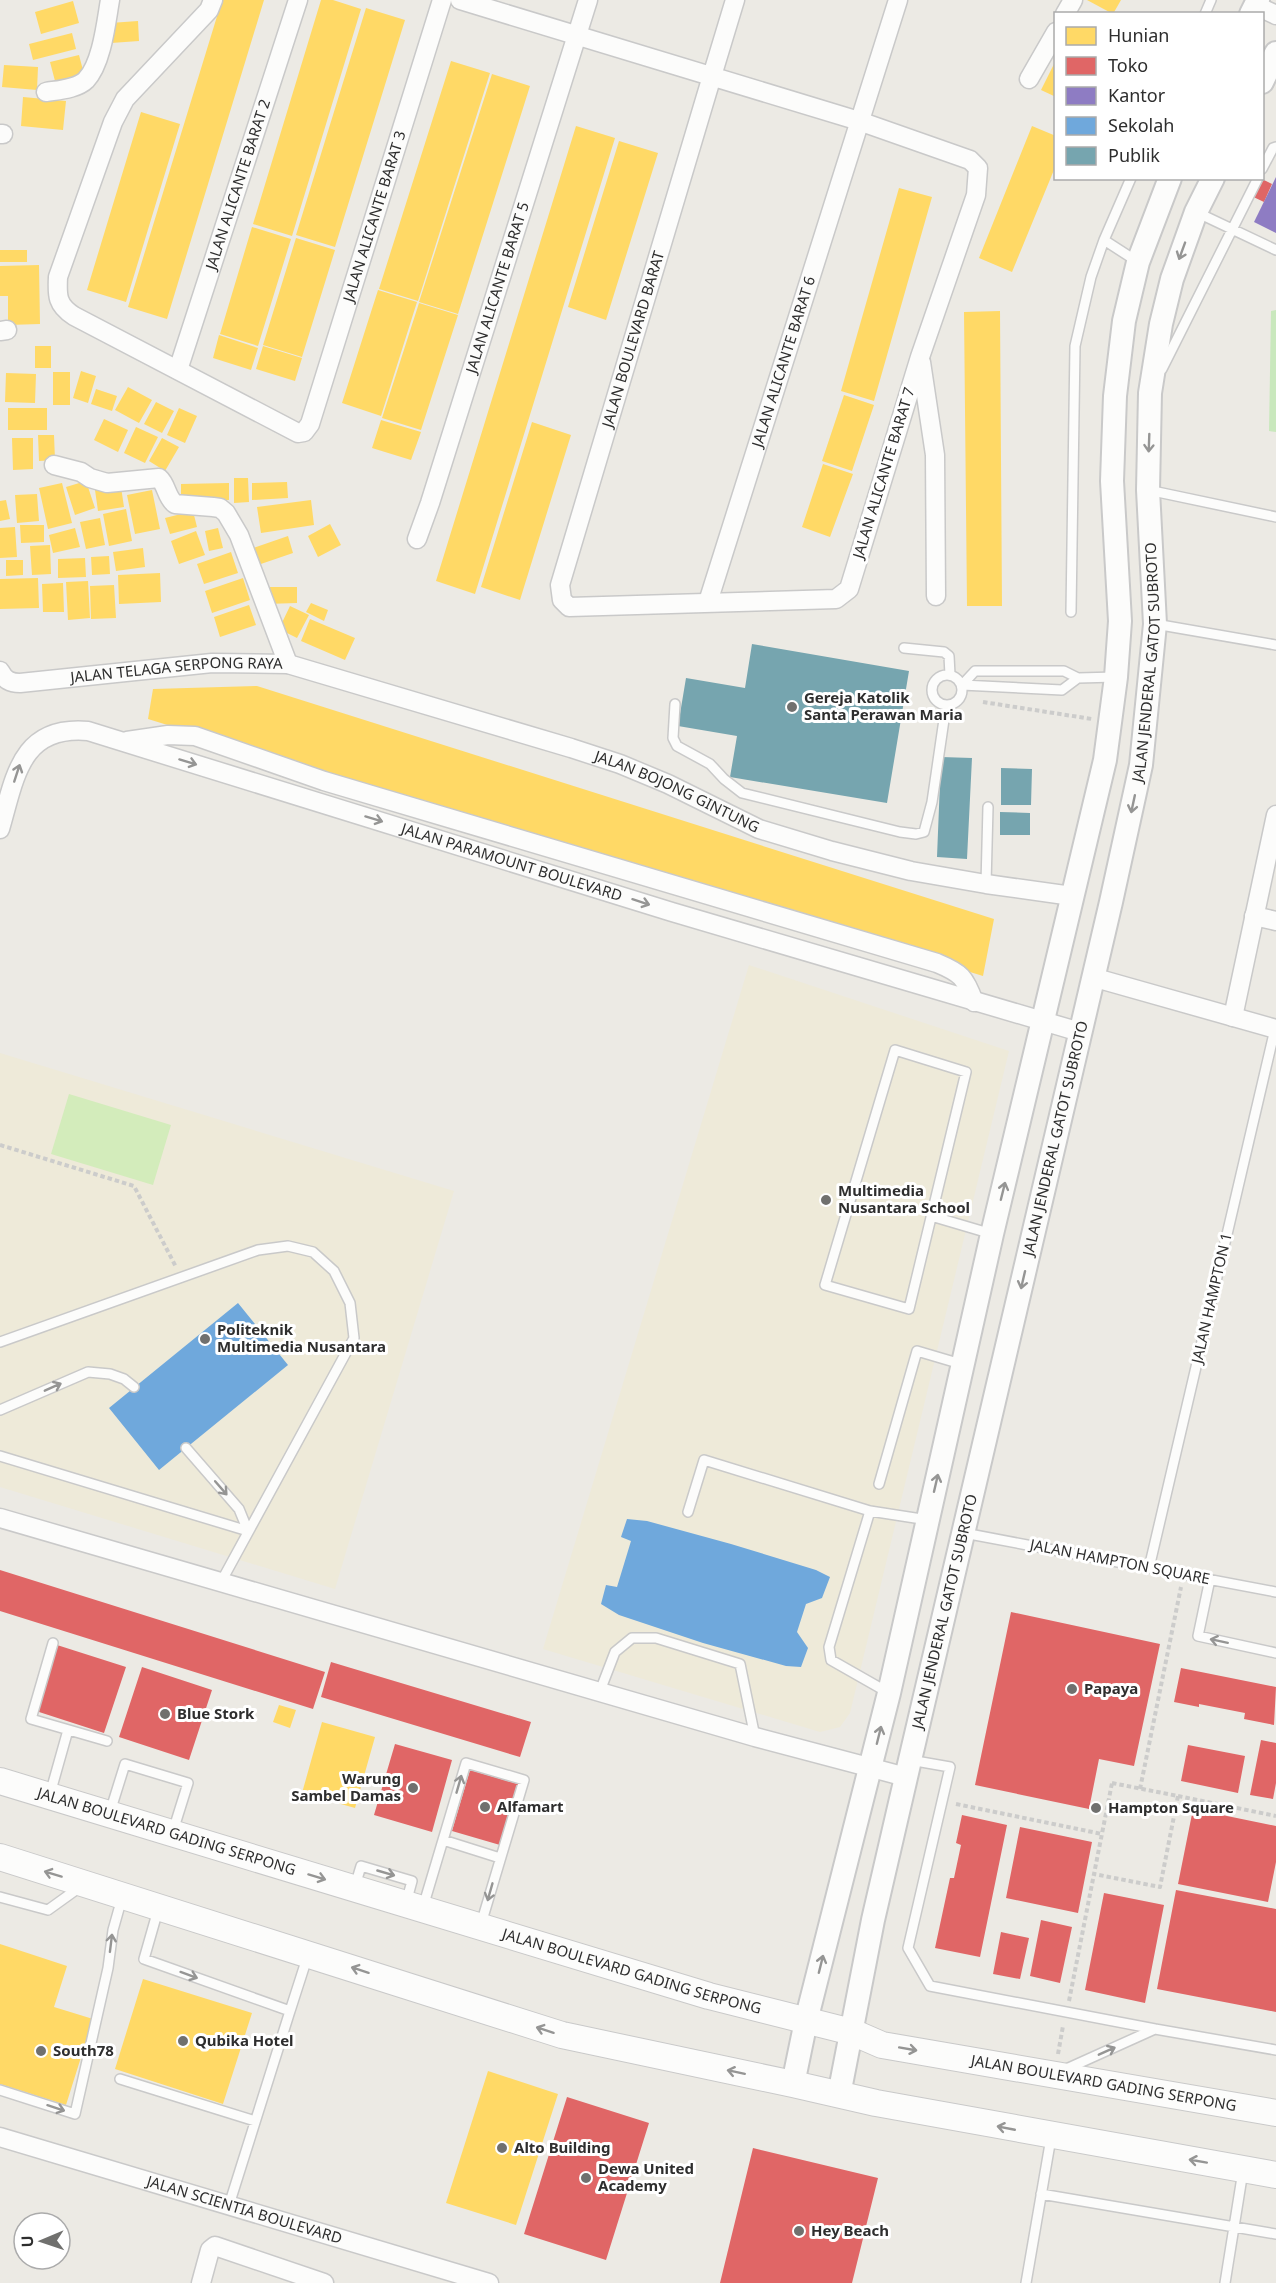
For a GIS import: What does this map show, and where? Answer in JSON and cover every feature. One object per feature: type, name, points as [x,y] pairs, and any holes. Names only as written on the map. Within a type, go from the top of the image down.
[{"type":"main road","name":"JALAN BOULEVARD GADING SERPONG","points":[[0,1781],[709,1996],[852,2031],[882,2045],[1276,2113]]},
{"type":"main road","points":[[0,1857],[562,2035],[839,2095],[1051,2136],[1276,2175]]},
{"type":"street","points":[[46,92],[77,85],[86,80],[98,58],[110,0]]},
{"type":"street","points":[[178,370],[63,309],[57,293],[58,276],[113,122],[125,99],[209,10],[213,0]]},
{"type":"street","name":"JALAN ALICANTE BARAT 2","points":[[178,370],[298,0]]},
{"type":"street","name":"JALAN ALICANTE BARAT 3","points":[[178,370],[297,433],[304,432],[309,424],[442,0]]},
{"type":"street","points":[[460,0],[860,121]]},
{"type":"street","name":"JALAN ALICANTE BARAT 5","points":[[417,539],[588,0]]},
{"type":"street","name":"JALAN BOULEVARD BARAT","points":[[708,602],[569,607],[562,600],[560,585],[735,0]]},
{"type":"street","name":"JALAN ALICANTE BARAT 6","points":[[708,602],[898,0]]},
{"type":"street","points":[[1254,6],[1276,15]]},
{"type":"street","points":[[1029,80],[1054,36]]},
{"type":"street","points":[[1264,81],[1276,53]]},
{"type":"street","name":"JALAN ALICANTE BARAT 7","points":[[708,602],[836,599],[849,589],[920,357],[976,195],[978,168],[970,160],[860,121]]},
{"type":"street","name":"JALAN JENDERAL GATOT SUBROTO","points":[[793,2084],[806,2021],[889,1693],[992,1234],[1105,760],[1116,677],[1120,621],[1112,481],[1114,396],[1124,321],[1138,262],[1169,180]]},
{"type":"street","name":"JALAN JENDERAL GATOT SUBROTO","points":[[839,2095],[873,1920],[1141,765],[1155,624],[1148,490],[1150,393],[1161,324],[1172,279],[1196,212],[1212,180]]},
{"type":"street","name":"JALAN ALICANTE BARAT 7","points":[[920,357],[936,455],[936,596]]},
{"type":"street","name":"JALAN TELAGA SERPONG RAYA","points":[[0,671],[10,682],[21,683],[212,663],[288,664],[239,535],[226,513],[220,508],[175,504],[170,501],[162,480],[159,478],[107,483],[90,478],[81,472],[54,465]]},
{"type":"street","name":"JALAN BOJONG GINTUNG","points":[[288,664],[620,764],[769,832],[832,851],[911,871],[1072,896]]},
{"type":"street","name":"JALAN PARAMOUNT BOULEVARD","points":[[0,829],[22,759],[44,738],[60,731],[88,731],[672,912],[1043,1023],[1080,1032]]},
{"type":"street","points":[[122,742],[168,735],[195,736],[324,781],[937,963],[957,972],[966,981],[974,1002]]},
{"type":"street","points":[[1233,1017],[1276,814]]},
{"type":"street","points":[[1254,916],[1276,921]]},
{"type":"street","points":[[1092,977],[1276,1029]]},
{"type":"street","points":[[0,1518],[870,1769],[908,1768]]},
{"type":"street","name":"JALAN SCIENTIA BOULEVARD","points":[[0,2138],[489,2283]]},
{"type":"street","points":[[201,2283],[210,2250],[218,2246],[296,2278],[324,2283]]},
{"type":"lane","points":[[1264,167],[1273,148],[1276,147]]},
{"type":"lane","points":[[1071,612],[1075,346],[1091,277],[1130,180]]},
{"type":"lane","points":[[1150,393],[1257,180]]},
{"type":"lane","points":[[1196,212],[1276,250]]},
{"type":"lane","points":[[1104,240],[1138,262]]},
{"type":"lane","points":[[1148,490],[1276,517]]},
{"type":"lane","points":[[1155,624],[1276,645]]},
{"type":"lane","points":[[904,648],[944,652],[948,656],[950,675]]},
{"type":"lane","points":[[962,685],[957,678],[942,675],[935,680],[932,695],[935,700],[946,706],[952,705],[960,698],[962,685],[975,670],[1064,671],[1078,678],[1116,677]]},
{"type":"lane","points":[[962,685],[1062,690],[1078,678]]},
{"type":"lane","points":[[675,704],[673,738],[677,746],[710,764],[742,793],[916,834],[924,832],[932,802],[946,706]]},
{"type":"lane","points":[[986,884],[988,807]]},
{"type":"lane","name":"JALAN HAMPTON 1","points":[[1149,1568],[1276,1029]]},
{"type":"lane","points":[[895,1050],[966,1072],[931,1216],[909,1309],[825,1285],[895,1050]]},
{"type":"lane","points":[[931,1216],[992,1234]]},
{"type":"lane","points":[[0,1342],[258,1250],[288,1246],[314,1252],[334,1271],[350,1303],[354,1338],[221,1582]]},
{"type":"lane","points":[[879,1484],[917,1351],[964,1365]]},
{"type":"lane","points":[[0,1410],[88,1372],[110,1374],[124,1379],[134,1387]]},
{"type":"lane","points":[[186,1448],[239,1509],[248,1531]]},
{"type":"lane","points":[[0,1456],[248,1531]]},
{"type":"lane","points":[[688,1512],[705,1460],[870,1511],[928,1520]]},
{"type":"lane","points":[[870,1511],[829,1647],[831,1660],[889,1693]]},
{"type":"lane","name":"JALAN HAMPTON SQUARE","points":[[964,1533],[1276,1592]]},
{"type":"lane","points":[[1210,1579],[1198,1636],[1276,1653]]},
{"type":"lane","points":[[600,1691],[615,1652],[632,1638],[656,1638],[740,1664],[755,1737]]},
{"type":"lane","points":[[53,1643],[31,1719],[107,1741]]},
{"type":"lane","points":[[49,1796],[68,1730]]},
{"type":"lane","points":[[414,1907],[443,1840],[466,1763],[524,1780],[480,1927]]},
{"type":"lane","points":[[110,1815],[125,1764],[188,1783],[172,1833]]},
{"type":"lane","points":[[908,1768],[950,1767],[908,1948],[930,1986],[1276,2050]]},
{"type":"lane","points":[[443,1840],[500,1858]]},
{"type":"lane","points":[[0,1897],[48,1910],[84,1884]]},
{"type":"lane","points":[[0,2090],[75,2114],[122,1896]]},
{"type":"lane","points":[[158,1908],[144,1959],[290,2012]]},
{"type":"lane","points":[[229,2205],[308,1954]]},
{"type":"lane","points":[[1053,2075],[1155,2029]]},
{"type":"lane","points":[[120,2079],[255,2121]]},
{"type":"lane","points":[[1026,2283],[1051,2136]]},
{"type":"lane","points":[[1225,2283],[1244,2169]]},
{"type":"lane","points":[[1041,2194],[1276,2234]]},
{"type":"path","points":[[960,698],[1110,722]]},
{"type":"path","points":[[0,1145],[134,1186],[182,1278]]},
{"type":"path","points":[[1140,1789],[1184,1574]]},
{"type":"path","points":[[1053,2075],[1112,1783],[1276,1816]]},
{"type":"path","points":[[1094,1874],[1160,1887],[1178,1796]]},
{"type":"path","points":[[942,1801],[1102,1834]]},
{"type":"shaded area","name":"Multimedia Nusantara School","points":[[749,965],[1009,1051],[850,1713],[840,1727],[820,1732],[543,1649]]},
{"type":"shaded area","name":"Politeknik Multimedia Nusantara","points":[[0,1053],[454,1191],[335,1589],[0,1487]]},
{"type":"green space","points":[[1276,310],[1276,432],[1269,431],[1271,311]]},
{"type":"green space","points":[[69,1094],[171,1125],[153,1185],[51,1154]]},
{"type":"building: Hunian","points":[[222,0],[264,0],[167,319],[128,307]]},
{"type":"building: Hunian","points":[[321,0],[333,0],[361,9],[292,236],[253,224]]},
{"type":"building: Hunian","points":[[1087,0],[1121,0],[1114,12],[1109,12]]},
{"type":"building: Hunian","points":[[73,1],[79,23],[41,34],[35,12]]},
{"type":"building: Hunian","points":[[366,8],[405,20],[335,247],[296,235]]},
{"type":"building: Hunian","points":[[138,21],[139,41],[111,43],[110,23]]},
{"type":"building: Hunian","points":[[72,33],[76,49],[33,60],[29,44]]},
{"type":"building: Hunian","points":[[79,55],[84,74],[55,81],[50,62]]},
{"type":"building: Hunian","points":[[451,61],[490,73],[418,301],[379,289]]},
{"type":"building: Hunian","points":[[1054,64],[1054,96],[1041,90]]},
{"type":"building: Hunian","points":[[4,65],[38,67],[37,90],[2,87]]},
{"type":"building: Hunian","points":[[492,74],[530,86],[458,314],[419,302]]},
{"type":"building: Hunian","points":[[23,97],[66,101],[63,130],[21,126]]},
{"type":"building: Hunian","points":[[141,112],[180,124],[126,302],[87,290]]},
{"type":"building: Hunian","points":[[576,126],[615,138],[475,594],[436,581]]},
{"type":"building: Hunian","points":[[1032,126],[1054,135],[1054,170],[1012,272],[979,258]]},
{"type":"building: Hunian","points":[[619,141],[658,153],[606,320],[568,307]]},
{"type":"building: Hunian","points":[[899,188],[932,197],[874,401],[841,391]]},
{"type":"building: Hunian","points":[[252,227],[291,239],[258,346],[220,334]]},
{"type":"building: Hunian","points":[[296,238],[335,250],[302,357],[263,345]]},
{"type":"building: Hunian","points":[[0,250],[27,250],[27,262],[0,262]]},
{"type":"building: Hunian","points":[[39,265],[40,324],[8,325],[8,296],[0,296],[0,266]]},
{"type":"building: Hunian","points":[[378,290],[417,302],[381,416],[342,403]]},
{"type":"building: Hunian","points":[[419,303],[458,315],[421,430],[382,418]]},
{"type":"building: Hunian","points":[[1000,311],[1002,606],[967,606],[964,312]]},
{"type":"building: Hunian","points":[[219,335],[258,348],[251,370],[213,358]]},
{"type":"building: Hunian","points":[[35,346],[51,346],[51,368],[35,368]]},
{"type":"building: Hunian","points":[[263,346],[302,358],[295,381],[256,369]]},
{"type":"building: Hunian","points":[[81,371],[96,376],[88,403],[73,398]]},
{"type":"building: Hunian","points":[[53,372],[70,372],[70,405],[53,405]]},
{"type":"building: Hunian","points":[[6,373],[36,374],[35,403],[5,402]]},
{"type":"building: Hunian","points":[[128,387],[152,400],[139,423],[115,410]]},
{"type":"building: Hunian","points":[[96,389],[117,396],[112,411],[91,404]]},
{"type":"building: Hunian","points":[[844,395],[874,405],[852,471],[822,461]]},
{"type":"building: Hunian","points":[[156,402],[174,411],[162,433],[144,424]]},
{"type":"building: Hunian","points":[[8,408],[47,408],[47,430],[8,430]]},
{"type":"building: Hunian","points":[[179,408],[197,416],[185,443],[167,435]]},
{"type":"building: Hunian","points":[[104,419],[128,430],[118,452],[94,440]]},
{"type":"building: Hunian","points":[[381,420],[421,432],[411,460],[372,448]]},
{"type":"building: Hunian","points":[[532,422],[571,435],[520,600],[481,587]]},
{"type":"building: Hunian","points":[[136,427],[158,437],[145,463],[124,453]]},
{"type":"building: Hunian","points":[[38,435],[54,435],[55,460],[39,461]]},
{"type":"building: Hunian","points":[[12,438],[33,438],[33,469],[13,470]]},
{"type":"building: Hunian","points":[[162,438],[179,447],[165,471],[149,461]]},
{"type":"building: Hunian","points":[[823,464],[853,474],[830,537],[802,527]]},
{"type":"building: Hunian","points":[[234,478],[248,478],[249,502],[234,503]]},
{"type":"building: Hunian","points":[[86,481],[95,508],[75,515],[66,487]]},
{"type":"building: Hunian","points":[[287,482],[288,498],[252,500],[252,483]]},
{"type":"building: Hunian","points":[[62,483],[72,523],[48,529],[39,488]]},
{"type":"building: Hunian","points":[[229,483],[229,500],[181,501],[181,484]]},
{"type":"building: Hunian","points":[[121,487],[124,507],[98,511],[95,490]]},
{"type":"building: Hunian","points":[[152,490],[160,529],[135,534],[127,495]]},
{"type":"building: Hunian","points":[[37,494],[39,521],[17,523],[15,495]]},
{"type":"building: Hunian","points":[[6,500],[10,519],[0,521],[0,501]]},
{"type":"building: Hunian","points":[[311,500],[314,525],[261,533],[257,507]]},
{"type":"building: Hunian","points":[[126,509],[132,541],[109,546],[103,514]]},
{"type":"building: Hunian","points":[[193,511],[197,527],[170,534],[165,518]]},
{"type":"building: Hunian","points":[[100,518],[105,545],[86,549],[80,522]]},
{"type":"building: Hunian","points":[[330,524],[341,545],[318,557],[308,536]]},
{"type":"building: Hunian","points":[[20,525],[44,525],[44,542],[21,543]]},
{"type":"building: Hunian","points":[[15,527],[17,557],[0,558],[0,528]]},
{"type":"building: Hunian","points":[[75,528],[80,547],[53,553],[49,535]]},
{"type":"building: Hunian","points":[[218,528],[223,548],[209,551],[205,531]]},
{"type":"building: Hunian","points":[[196,531],[205,555],[179,564],[171,541]]},
{"type":"building: Hunian","points":[[288,536],[293,553],[255,566],[250,549]]},
{"type":"building: Hunian","points":[[50,545],[51,574],[32,575],[30,546]]},
{"type":"building: Hunian","points":[[143,548],[145,567],[116,571],[113,552]]},
{"type":"building: Hunian","points":[[231,552],[238,573],[204,584],[197,564]]},
{"type":"building: Hunian","points":[[109,556],[110,574],[92,575],[91,557]]},
{"type":"building: Hunian","points":[[85,558],[86,577],[58,578],[58,559]]},
{"type":"building: Hunian","points":[[6,560],[23,560],[23,575],[6,576]]},
{"type":"building: Hunian","points":[[160,573],[161,602],[119,604],[118,575]]},
{"type":"building: Hunian","points":[[38,578],[39,608],[0,609],[0,579]]},
{"type":"building: Hunian","points":[[243,578],[250,600],[212,613],[205,591]]},
{"type":"building: Hunian","points":[[88,581],[90,618],[68,620],[66,582]]},
{"type":"building: Hunian","points":[[63,583],[64,612],[43,612],[42,584]]},
{"type":"building: Hunian","points":[[114,585],[116,618],[91,619],[90,586]]},
{"type":"building: Hunian","points":[[266,587],[297,587],[297,603],[266,604]]},
{"type":"building: Hunian","points":[[311,603],[328,610],[324,621],[306,612]]},
{"type":"building: Hunian","points":[[249,605],[256,625],[220,637],[214,617]]},
{"type":"building: Hunian","points":[[290,606],[309,615],[297,638],[279,629]]},
{"type":"building: Hunian","points":[[310,619],[355,638],[345,660],[301,641]]},
{"type":"building: Hunian","points":[[257,686],[994,919],[983,976],[148,719],[153,689]]},
{"type":"building: Hunian","points":[[279,1705],[296,1710],[290,1728],[273,1722]]},
{"type":"building: Hunian","points":[[322,1722],[375,1737],[355,1808],[302,1793]]},
{"type":"building: Hunian","name":"South78","points":[[0,1944],[67,1966],[54,2007],[93,2019],[66,2105],[0,2084]]},
{"type":"building: Hunian","name":"Qubika Hotel","points":[[143,1979],[252,2013],[223,2104],[115,2069]]},
{"type":"building: Hunian","name":"Alto Building","points":[[488,2071],[558,2094],[516,2225],[446,2203]]},
{"type":"building: Toko","points":[[1251,180],[1264,180],[1272,184],[1264,202],[1245,193]]},
{"type":"building: Toko","points":[[0,1570],[325,1672],[313,1709],[0,1611]]},
{"type":"building: Toko","name":"Papaya","points":[[1011,1612],[1160,1644],[1134,1766],[1099,1759],[1089,1809],[975,1785]]},
{"type":"building: Toko","points":[[57,1645],[126,1667],[104,1733],[36,1711]]},
{"type":"building: Toko","points":[[331,1662],[531,1722],[520,1757],[321,1697]]},
{"type":"building: Toko","name":"Blue Stork","points":[[142,1667],[212,1690],[189,1760],[119,1737]]},
{"type":"building: Toko","points":[[1181,1668],[1276,1687],[1274,1725],[1244,1719],[1245,1713],[1199,1704],[1199,1707],[1174,1702]]},
{"type":"building: Toko","points":[[1261,1740],[1276,1743],[1276,1783],[1273,1799],[1250,1795]]},
{"type":"building: Toko","name":"Warung Sambel Damas","points":[[395,1744],[452,1760],[432,1832],[374,1815]]},
{"type":"building: Toko","points":[[1188,1745],[1245,1756],[1238,1793],[1181,1781]]},
{"type":"building: Toko","name":"Alfamart","points":[[470,1770],[518,1784],[500,1845],[452,1831]]},
{"type":"building: Toko","points":[[1193,1809],[1276,1826],[1276,1862],[1268,1902],[1178,1884]]},
{"type":"building: Toko","points":[[962,1815],[1007,1825],[980,1957],[935,1948],[950,1878],[954,1878],[961,1845],[956,1843]]},
{"type":"building: Toko","points":[[1020,1827],[1092,1842],[1078,1913],[1006,1898]]},
{"type":"building: Toko","points":[[1176,1890],[1276,1909],[1276,2012],[1157,1989]]},
{"type":"building: Toko","points":[[1104,1893],[1164,1905],[1145,2003],[1085,1990]]},
{"type":"building: Toko","points":[[1041,1920],[1072,1927],[1060,1983],[1030,1976]]},
{"type":"building: Toko","points":[[1001,1932],[1029,1938],[1020,1979],[993,1974]]},
{"type":"building: Toko","name":"Dewa United Academy","points":[[567,2097],[649,2123],[606,2260],[524,2234]]},
{"type":"building: Toko","name":"Hey Beach","points":[[753,2148],[878,2178],[852,2283],[720,2283]]},
{"type":"building: Kantor","points":[[1276,177],[1276,233],[1254,222]]},
{"type":"building: Sekolah","points":[[238,1303],[288,1365],[159,1470],[109,1408]]},
{"type":"building: Sekolah","points":[[627,1519],[647,1521],[731,1544],[816,1570],[830,1577],[822,1598],[806,1604],[797,1632],[808,1648],[801,1667],[786,1666],[703,1643],[619,1615],[601,1604],[606,1585],[617,1587],[631,1541],[621,1537]]},
{"type":"building: Publik","name":"Gereja Katolik Santa Perawan Maria","points":[[752,644],[909,671],[887,803],[730,777],[737,736],[678,726],[686,678],[745,688]]},
{"type":"building: Publik","points":[[941,757],[972,758],[967,859],[937,857]]},
{"type":"building: Publik","points":[[1001,768],[1032,769],[1031,805],[1001,805]]},
{"type":"building: Publik","points":[[1000,812],[1030,813],[1030,835],[1000,835]]},
{"type":"place","name":"Gereja Katolik Santa Perawan Maria","points":[[792,707]]},
{"type":"place","name":"Multimedia Nusantara School","points":[[826,1200]]},
{"type":"place","name":"Politeknik Multimedia Nusantara","points":[[205,1339]]},
{"type":"place","name":"Papaya","points":[[1072,1689]]},
{"type":"place","name":"Blue Stork","points":[[165,1714]]},
{"type":"place","name":"Warung Sambel Damas","points":[[413,1788]]},
{"type":"place","name":"Alfamart","points":[[485,1807]]},
{"type":"place","name":"Hampton Square","points":[[1096,1808]]},
{"type":"place","name":"Qubika Hotel","points":[[183,2041]]},
{"type":"place","name":"South78","points":[[41,2051]]},
{"type":"place","name":"Alto Building","points":[[502,2148]]},
{"type":"place","name":"Dewa United Academy","points":[[586,2178]]},
{"type":"place","name":"Hey Beach","points":[[799,2231]]}]
